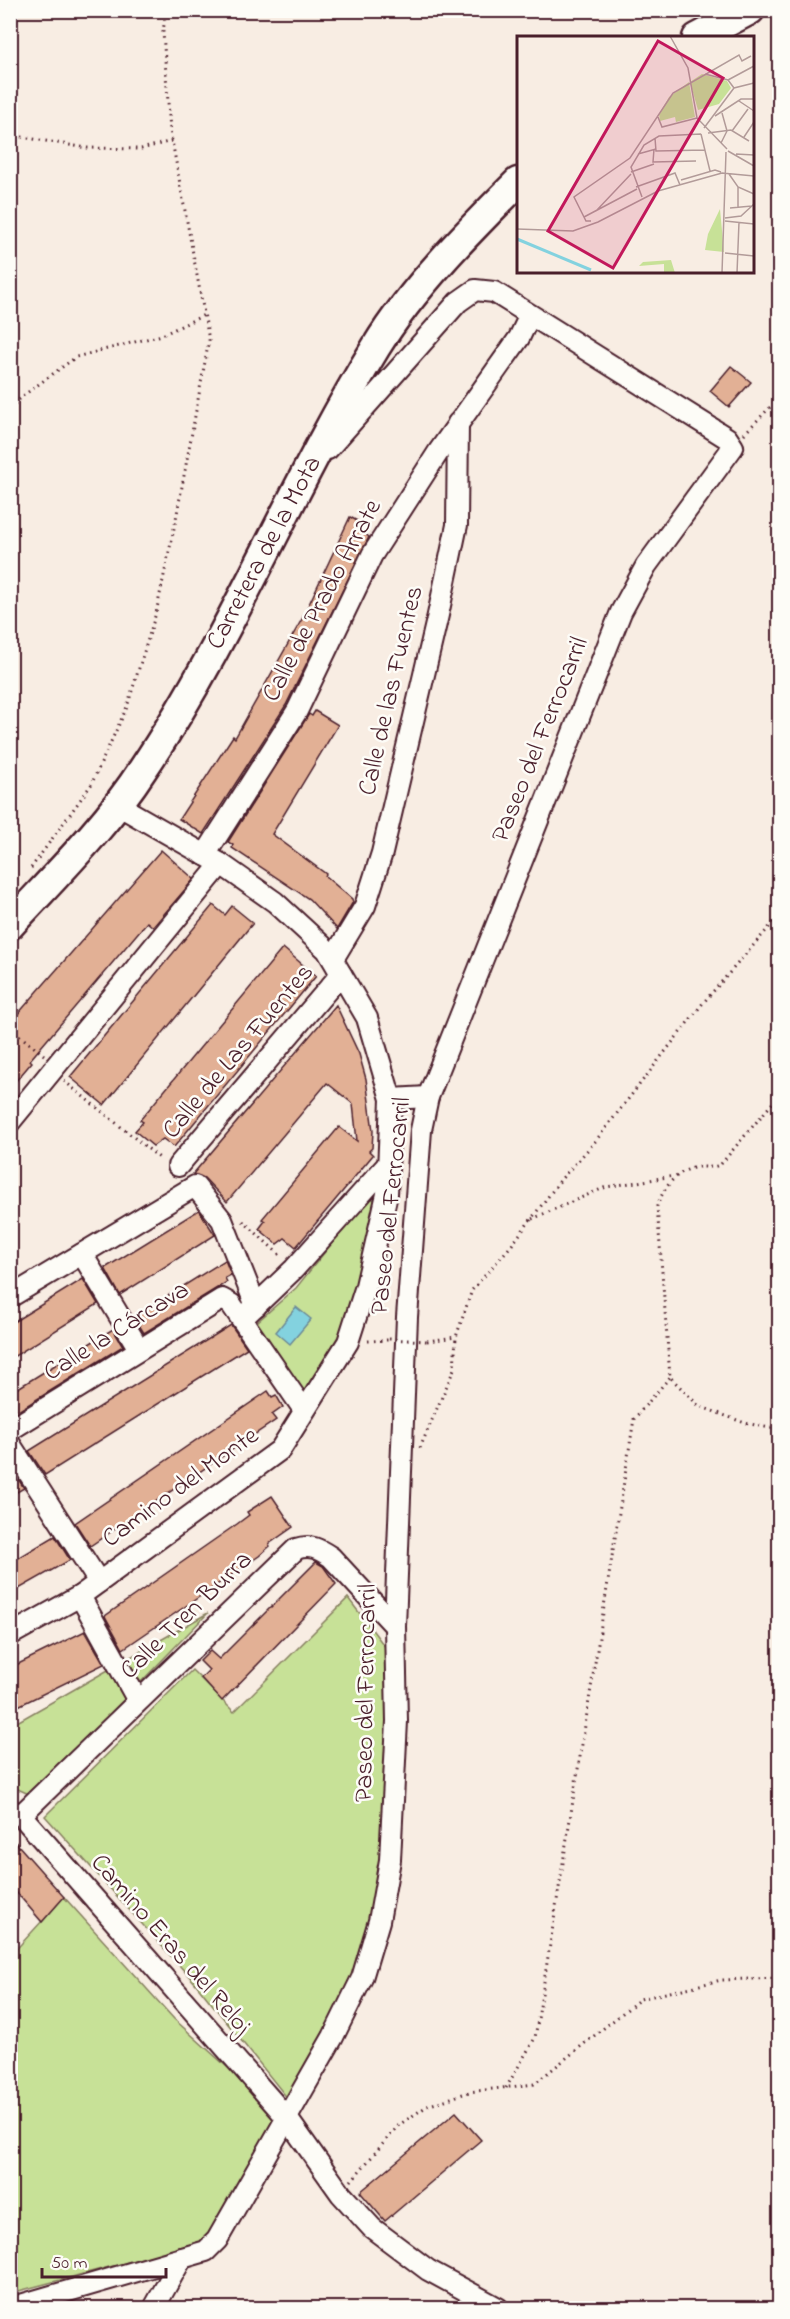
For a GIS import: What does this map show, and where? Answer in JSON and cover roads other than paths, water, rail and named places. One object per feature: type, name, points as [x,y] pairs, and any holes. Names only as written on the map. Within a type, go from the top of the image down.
[{"type":"main road","points":[[701,36],[750,10]]},
{"type":"main road","name":"Carretera de la Mota","points":[[10,925],[82,847],[142,771],[224,635],[307,473],[377,346],[427,279],[482,218],[517,184]]},
{"type":"street","points":[[307,473],[458,302],[475,290],[494,292],[530,315]]},
{"type":"street","name":"Calle de Prado Arrate","points":[[10,1122],[52,1072],[213,859],[297,711],[372,555],[458,423],[519,338],[530,315]]},
{"type":"street","name":"Paseo del Ferrocarril","points":[[10,2308],[206,2252],[217,2240],[333,2037],[362,1977],[379,1921],[390,1860],[397,1721],[395,1626],[409,1450],[406,1317],[419,1161],[428,1097],[621,612],[646,566],[733,447],[727,438],[530,315]]},
{"type":"street","name":"Calle de las Fuentes","points":[[337,967],[365,906],[382,853],[438,615],[457,525],[458,423]]},
{"type":"street","name":"Camino del Monte","points":[[10,1635],[80,1596],[280,1450],[348,1342],[366,1286],[384,1206],[391,1099],[367,1018],[327,950],[275,902],[213,859],[116,804]]},
{"type":"street","name":"Calle de Las Fuentes","points":[[178,1166],[337,967]]},
{"type":"street","points":[[391,1099],[428,1097]]},
{"type":"street","points":[[249,1313],[294,1269],[388,1164]]},
{"type":"street","points":[[10,1297],[195,1186],[222,1220],[249,1313],[304,1410]]},
{"type":"street","points":[[82,1254],[139,1349]]},
{"type":"street","name":"Calle la Cárcava","points":[[10,1430],[222,1299],[249,1313]]},
{"type":"street","points":[[10,1444],[99,1582]]},
{"type":"street","name":"Calle Tren Burra","points":[[16,1813],[138,1701],[296,1549],[306,1545],[319,1548],[331,1557],[395,1626]]},
{"type":"street","points":[[80,1596],[138,1701]]},
{"type":"street","name":"Camino Eras del Reloj","points":[[16,1813],[287,2118],[341,2194],[372,2228],[428,2271],[498,2308]]},
{"type":"street","points":[[154,2308],[182,2258]]},
{"type":"water","points":[[296,1307],[311,1319],[290,1344],[276,1332]]}]
